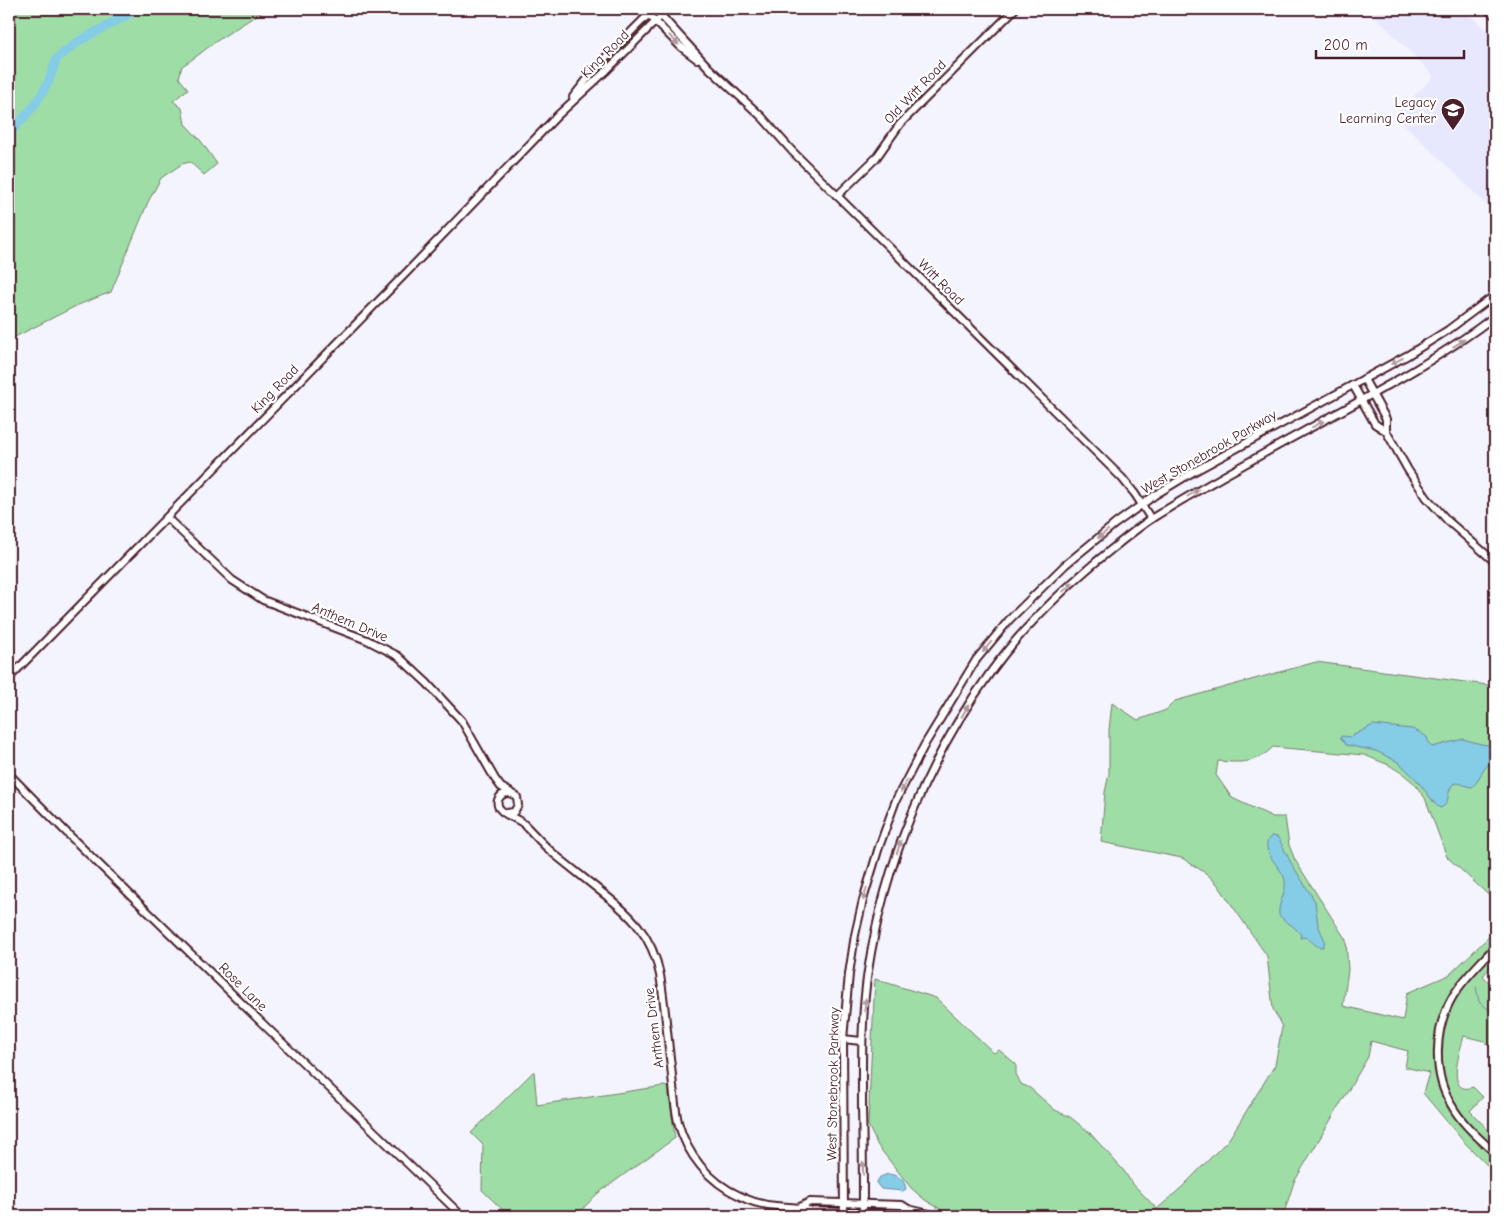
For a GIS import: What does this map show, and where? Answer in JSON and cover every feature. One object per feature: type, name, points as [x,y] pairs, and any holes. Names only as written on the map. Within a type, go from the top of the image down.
[{"type":"main road","points":[[1489,9],[1495,15]]},
{"type":"street","name":"Witt Road","points":[[643,9],[681,47],[709,68]]},
{"type":"street","name":"Witt Road","points":[[655,9],[709,68],[762,117],[837,196],[1122,478],[1151,519]]},
{"type":"street","name":"King Road","points":[[558,116],[600,63],[655,9]]},
{"type":"street","name":"King Road","points":[[9,678],[558,116],[668,9]]},
{"type":"street","name":"Old Witt Road","points":[[837,196],[876,158],[900,124],[1015,9]]},
{"type":"street","name":"West Stonebrook Parkway","points":[[844,1214],[843,1040],[849,974],[863,900],[896,800],[925,744],[976,660],[1009,620],[1065,565],[1142,504],[1193,472],[1408,355],[1448,330],[1495,295]]},
{"type":"street","name":"West Stonebrook Parkway","points":[[863,1214],[861,1041],[868,972],[877,926],[889,878],[918,797],[966,709],[990,672],[1048,605],[1124,538],[1203,487],[1442,355],[1495,316]]},
{"type":"street","points":[[1364,379],[1386,419],[1386,431]]},
{"type":"street","points":[[1353,385],[1375,424],[1386,431],[1408,470],[1427,498],[1448,521],[1495,562]]},
{"type":"street","name":"Anthem Drive","points":[[167,518],[232,580],[263,600],[367,640],[398,656],[427,683],[462,721],[495,779],[501,787],[510,793]]},
{"type":"street","name":"Rose Lane","points":[[9,774],[260,1022],[462,1216]]},
{"type":"street","name":"Anthem Drive","points":[[495,779],[498,801]]},
{"type":"street","points":[[510,793],[517,797],[518,805],[514,812],[506,813],[499,809],[498,801],[503,794],[510,793]]},
{"type":"street","name":"Anthem Drive","points":[[518,805],[519,814],[525,825]]},
{"type":"street","name":"Anthem Drive","points":[[506,813],[525,825],[560,858],[620,906],[633,918],[644,934],[654,954],[660,975],[677,1115],[692,1155],[712,1179],[739,1196],[770,1206],[800,1207],[810,1211],[844,1214],[903,1214],[908,1209]]},
{"type":"street","points":[[1495,946],[1462,983],[1453,997],[1444,1015],[1438,1049],[1442,1084],[1452,1106],[1476,1136],[1495,1154]]},
{"type":"street","points":[[843,1040],[861,1041]]},
{"type":"street","name":"Anthem Drive","points":[[800,1207],[810,1202],[902,1205],[908,1209],[938,1216]]},
{"type":"shaded area","points":[[1368,9],[1464,9],[1495,39],[1495,213],[1395,115],[1434,76]]},
{"type":"green space","points":[[9,9],[267,9],[227,34],[182,66],[179,78],[188,89],[173,101],[182,108],[185,124],[201,141],[217,164],[204,175],[190,162],[182,164],[161,178],[148,202],[111,292],[78,305],[9,340]]},
{"type":"green space","points":[[1316,662],[1495,686],[1495,901],[1447,857],[1425,798],[1414,783],[1389,765],[1364,755],[1273,747],[1260,757],[1248,761],[1218,761],[1216,775],[1232,798],[1273,817],[1285,817],[1289,845],[1295,860],[1346,940],[1348,970],[1343,1006],[1403,1020],[1407,993],[1449,975],[1495,931],[1495,961],[1483,976],[1495,988],[1495,1051],[1484,1041],[1464,1036],[1456,1069],[1459,1085],[1464,1088],[1473,1087],[1483,1097],[1470,1111],[1495,1137],[1495,1173],[1464,1142],[1423,1093],[1429,1073],[1405,1067],[1408,1051],[1371,1041],[1368,1057],[1294,1182],[1283,1216],[952,1216],[925,1200],[911,1188],[878,1146],[868,1125],[875,979],[936,998],[994,1053],[999,1050],[1016,1064],[1016,1074],[1021,1084],[1030,1088],[1055,1110],[1070,1117],[1089,1132],[1124,1171],[1131,1182],[1157,1209],[1182,1187],[1229,1139],[1275,1065],[1282,1027],[1273,1009],[1267,956],[1218,885],[1207,874],[1182,858],[1101,842],[1105,792],[1109,774],[1109,730],[1112,703],[1138,720],[1166,710],[1175,701]]},
{"type":"green space","points":[[534,1071],[537,1105],[664,1086],[668,1087],[675,1138],[597,1194],[576,1216],[509,1216],[482,1190],[483,1145],[471,1133]]},
{"type":"water","points":[[1373,725],[1412,729],[1427,737],[1432,747],[1463,739],[1495,746],[1495,761],[1484,769],[1476,784],[1472,787],[1458,783],[1453,784],[1446,804],[1440,808],[1416,779],[1398,762],[1376,751],[1346,745],[1340,737],[1350,737]]},
{"type":"water","points":[[1271,836],[1279,839],[1291,863],[1315,901],[1318,925],[1325,941],[1323,947],[1317,946],[1307,938],[1300,938],[1301,935],[1298,931],[1279,915],[1285,882],[1284,877],[1268,852],[1267,846]]},
{"type":"water","points":[[888,1174],[900,1178],[904,1182],[906,1189],[903,1191],[881,1189],[876,1183],[880,1177]]},
{"type":"waterway","points":[[9,134],[34,106],[48,83],[57,58],[79,41],[138,9]]},
{"type":"waterway","points":[[1476,987],[1479,1002],[1495,1014]]},
{"type":"place","name":"Legacy Learning Center","points":[[1453,131]]}]
